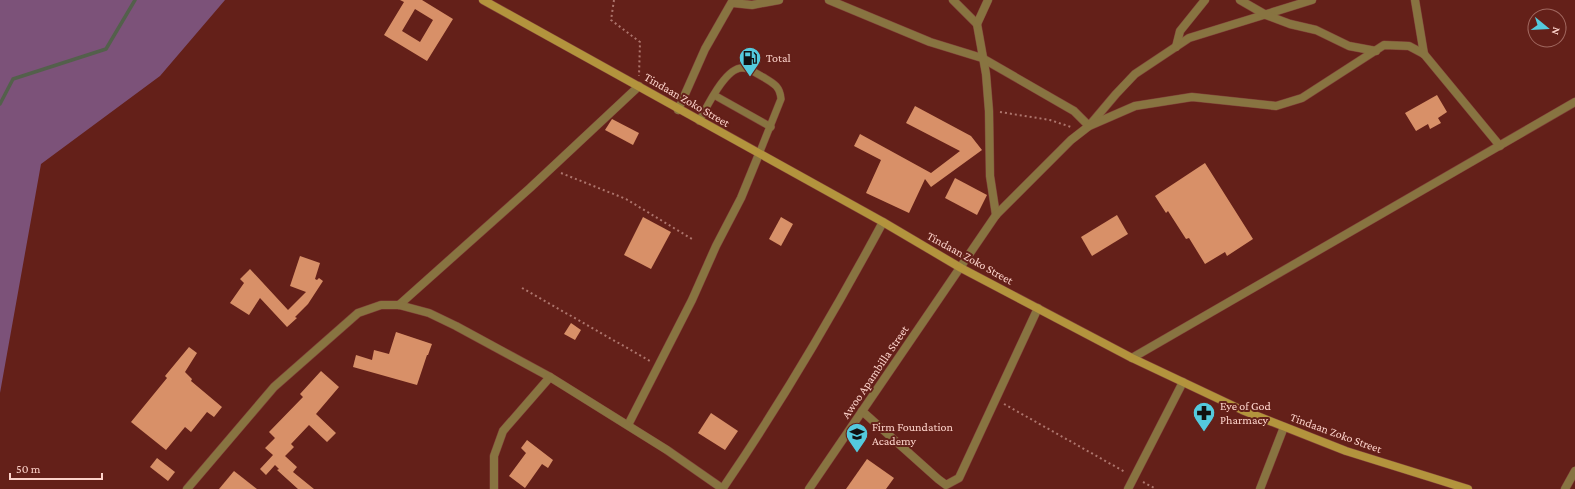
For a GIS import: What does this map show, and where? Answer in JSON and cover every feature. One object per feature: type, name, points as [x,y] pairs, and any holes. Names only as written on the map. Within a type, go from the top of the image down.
[{"type":"main road","name":"Tindaan Zoko Street","points":[[483,0],[639,86],[678,110],[883,222],[961,268],[1132,358],[1242,410],[1284,427],[1346,451],[1468,489]]},
{"type":"street","points":[[678,110],[705,49],[733,2],[752,5],[779,0]]},
{"type":"street","points":[[829,0],[930,42],[982,58],[1074,111],[1089,126]]},
{"type":"street","points":[[953,0],[977,24]]},
{"type":"street","points":[[988,0],[977,24],[989,111],[990,176],[996,215]]},
{"type":"street","points":[[1176,47],[1180,31],[1205,0]]},
{"type":"street","points":[[1240,0],[1266,14],[1290,24],[1329,35],[1349,46],[1376,51]]},
{"type":"street","points":[[1089,126],[1116,94],[1136,74],[1189,38],[1312,0]]},
{"type":"street","points":[[1415,0],[1424,54]]},
{"type":"street","points":[[1089,126],[1135,106],[1192,97],[1276,106],[1302,98],[1384,45],[1409,46],[1424,54],[1500,146]]},
{"type":"street","points":[[399,305],[639,86]]},
{"type":"street","points":[[1132,358],[1575,102]]},
{"type":"street","name":"Awoo Apambilla Street","points":[[809,489],[996,215],[1071,140],[1089,126]]},
{"type":"street","points":[[628,425],[742,198],[759,154]]},
{"type":"street","points":[[187,489],[274,387],[358,313],[381,305],[399,305],[429,313],[450,323],[550,377],[628,425],[723,489],[744,458],[844,295],[883,222]]},
{"type":"street","points":[[862,411],[946,485],[959,478],[1038,308]]},
{"type":"street","points":[[494,489],[494,456],[503,431],[550,377]]},
{"type":"street","points":[[1128,489],[1183,382]]},
{"type":"street","points":[[1260,489],[1284,427]]},
{"type":"street","points":[[1565,489],[1575,472]]},
{"type":"lane","points":[[699,121],[727,75],[735,69],[744,67],[776,84],[780,91],[781,99],[759,154]]},
{"type":"lane","points":[[714,95],[771,127]]},
{"type":"path","points":[[614,0],[612,20],[640,42],[639,86]]},
{"type":"path","points":[[989,111],[1050,120],[1082,131]]},
{"type":"path","points":[[550,168],[626,199],[692,239]]},
{"type":"path","points":[[522,288],[658,366]]},
{"type":"path","points":[[996,400],[1156,489]]},
{"type":"shaded area","points":[[0,0],[225,0],[160,76],[41,164],[0,393]]},
{"type":"building","points":[[400,0],[422,0],[453,19],[427,61],[384,35],[404,2]],"holes":[[[415,9],[433,20],[420,42],[402,31]]]},
{"type":"building","points":[[1437,95],[1447,112],[1438,118],[1441,123],[1430,129],[1428,124],[1416,131],[1405,113]]},
{"type":"building","points":[[915,106],[971,136],[982,150],[931,187],[925,179],[909,213],[866,193],[881,160],[854,146],[860,134],[931,173],[960,151],[906,123]]},
{"type":"building","points":[[612,119],[639,133],[633,145],[605,130]]},
{"type":"building","points":[[1205,163],[1253,239],[1227,256],[1225,252],[1205,264],[1189,238],[1186,239],[1168,211],[1166,213],[1155,196]]},
{"type":"building","points":[[955,178],[987,195],[977,215],[945,198]]},
{"type":"building","points":[[1117,215],[1128,234],[1092,256],[1081,237]]},
{"type":"building","points":[[643,217],[671,232],[651,269],[624,255]]},
{"type":"building","points":[[781,217],[793,224],[781,246],[769,239]]},
{"type":"building","points":[[300,256],[320,263],[315,279],[317,280],[319,278],[323,281],[308,304],[295,317],[297,318],[287,327],[260,298],[249,315],[230,303],[244,283],[240,279],[250,269],[288,310],[306,292],[290,286]]},
{"type":"building","points":[[571,323],[581,330],[575,340],[564,334]]},
{"type":"building","points":[[396,332],[432,344],[417,385],[353,367],[356,355],[372,360],[374,350],[389,354]]},
{"type":"building","points":[[189,347],[197,353],[185,372],[192,379],[191,381],[222,407],[214,417],[207,412],[191,432],[185,427],[166,450],[131,422],[167,378],[165,376]]},
{"type":"building","points":[[321,371],[339,387],[316,414],[336,433],[327,442],[309,425],[291,444],[294,447],[285,456],[297,467],[293,472],[314,489],[298,489],[277,470],[279,469],[275,465],[266,475],[260,469],[273,455],[265,448],[275,438],[269,432],[303,397],[300,394]]},
{"type":"building","points":[[711,413],[738,431],[725,450],[698,433]]},
{"type":"building","points":[[527,440],[553,460],[548,468],[542,464],[525,488],[509,476],[526,453],[521,448]]},
{"type":"building","points":[[157,458],[175,472],[168,481],[150,467]]},
{"type":"building","points":[[867,459],[894,478],[886,489],[846,489]]},
{"type":"building","points":[[234,471],[257,489],[219,489]]},
{"type":"waterway","points":[[0,104],[13,79],[106,49],[135,0]]},
{"type":"place","name":"Total","points":[[750,78]]},
{"type":"place","name":"Eye of God Pharmacy","points":[[1204,432]]},
{"type":"place","name":"Firm Foundation Academy","points":[[857,454]]}]
